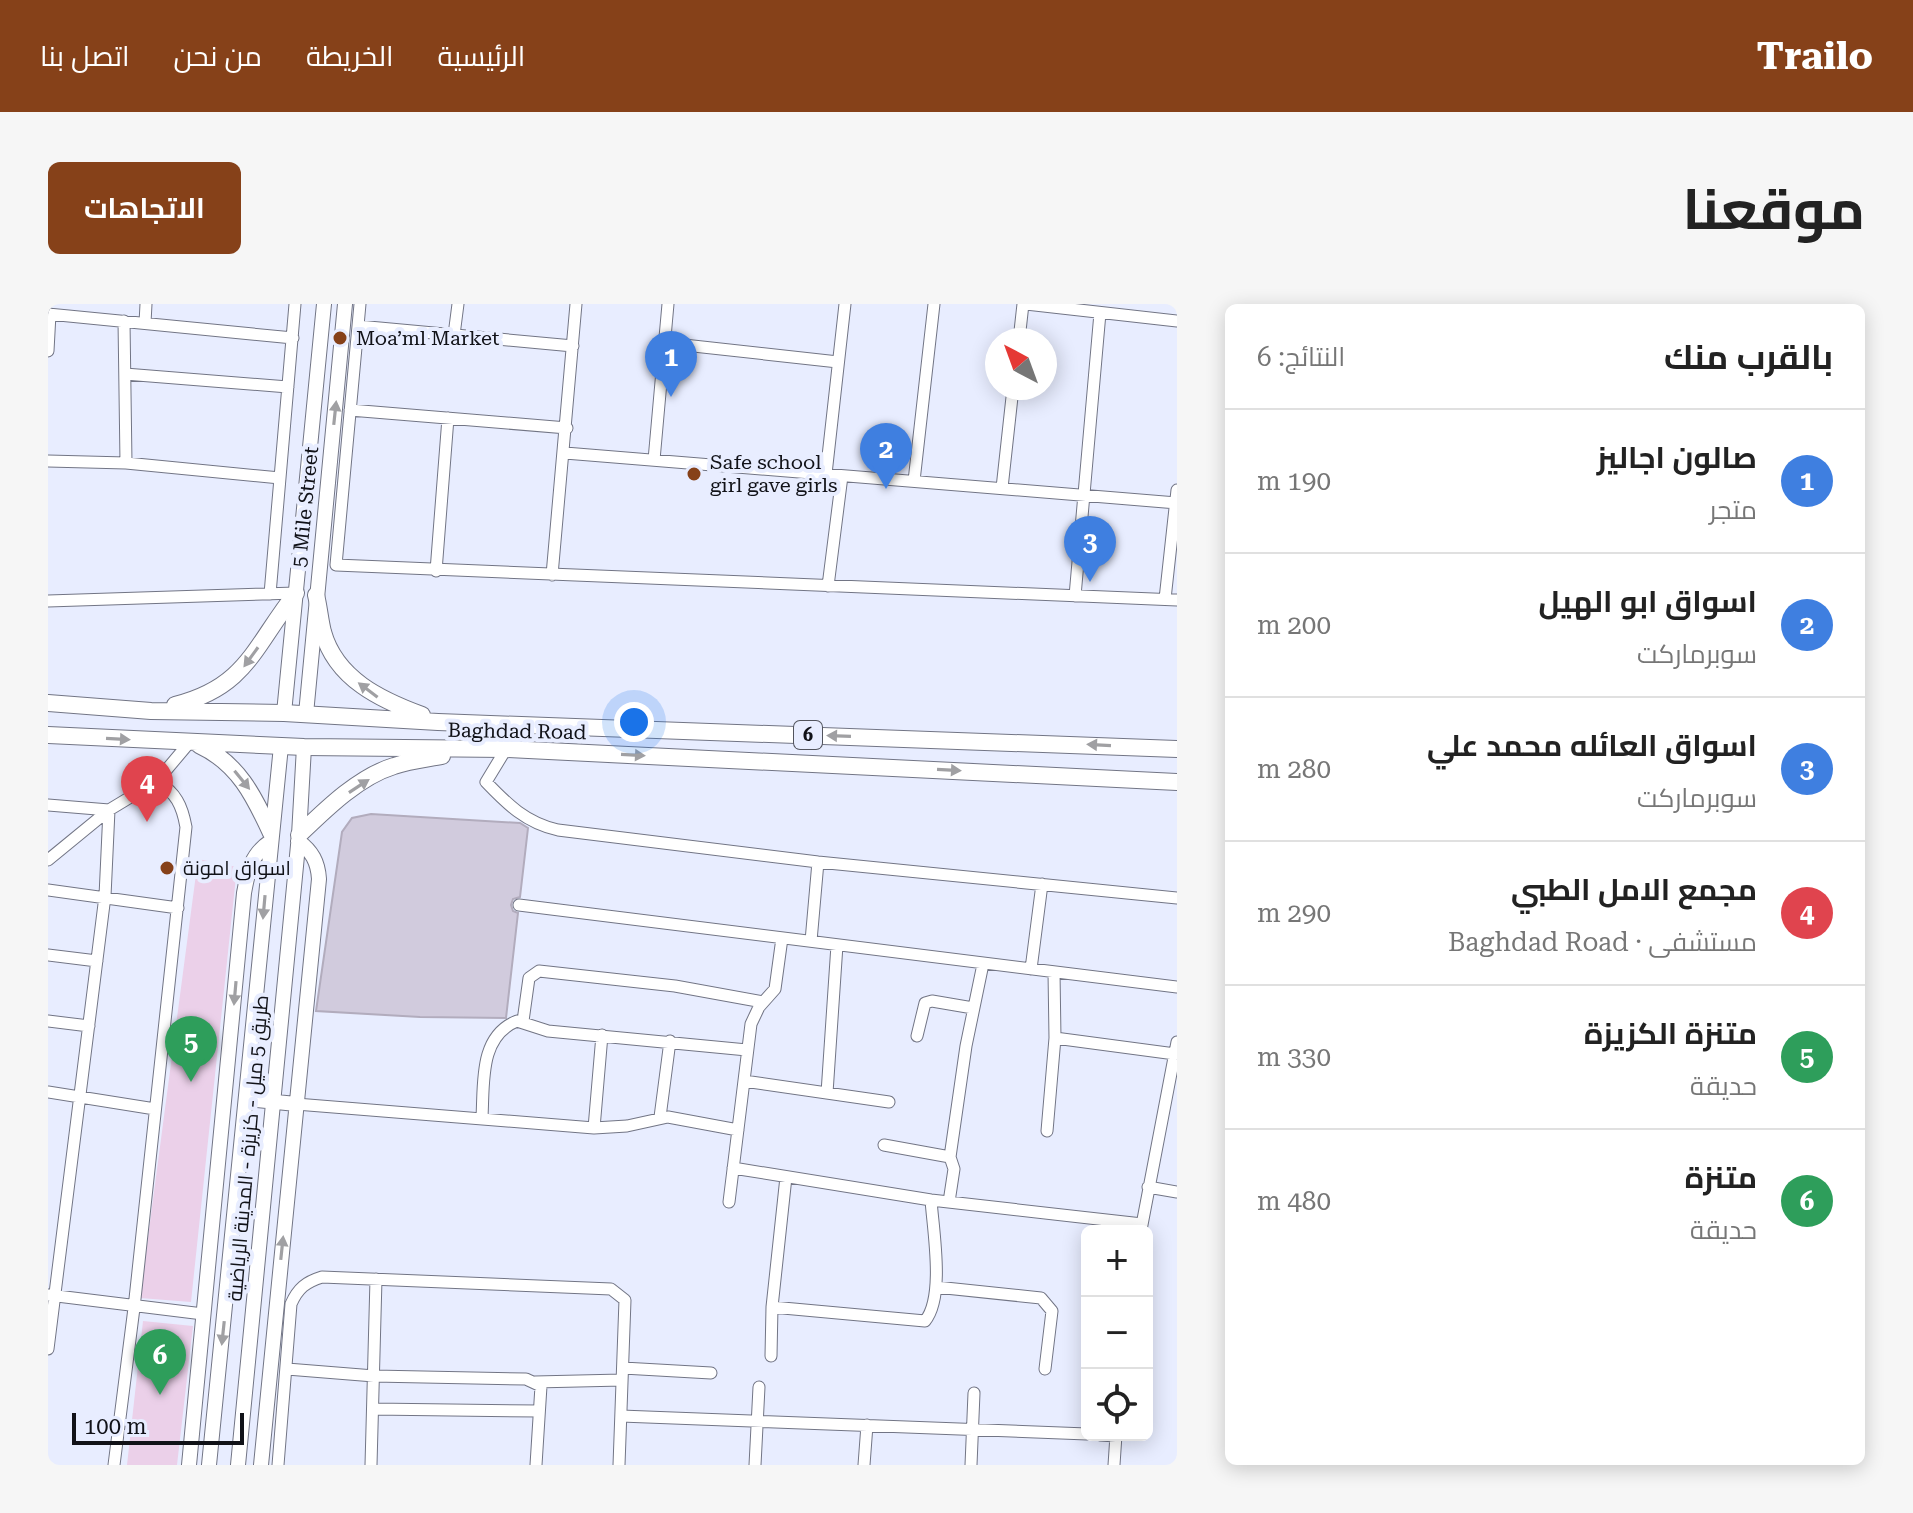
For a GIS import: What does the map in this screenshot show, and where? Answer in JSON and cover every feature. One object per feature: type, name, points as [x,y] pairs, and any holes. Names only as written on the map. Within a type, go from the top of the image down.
[{"type":"highway","points":[[151,711],[204,697],[231,680],[248,663],[296,593]]},
{"type":"highway","points":[[316,595],[324,635],[346,671],[370,693],[438,722]]},
{"type":"highway","name":"Baghdad Road","points":[[48,703],[151,711],[284,713],[438,722],[1177,749]]},
{"type":"highway","name":"Baghdad Road","points":[[48,735],[304,747],[506,749],[1177,782]]},
{"type":"highway","points":[[192,743],[222,759],[244,781],[271,837]]},
{"type":"highway","points":[[298,838],[342,797],[392,766],[471,750]]},
{"type":"main road","name":"5 Mile Street","points":[[284,713],[324,304]]},
{"type":"main road","name":"5 Mile Street","points":[[306,714],[345,304]]},
{"type":"main road","name":"طريق 5 ميل - كزيزة - المدينة الرياضية","points":[[209,1465],[281,746]]},
{"type":"main road","name":"طريق 5 ميل - كزيزة - المدينة الرياضية","points":[[238,1465],[304,747]]},
{"type":"main road","points":[[189,1465],[244,893],[250,863],[271,837]]},
{"type":"main road","points":[[261,1465],[319,879],[316,861],[298,838]]},
{"type":"main road","points":[[246,1099],[296,1104]]},
{"type":"main road","points":[[197,1387],[217,1390]]},
{"type":"main road","points":[[245,1393],[267,1393]]},
{"type":"street","points":[[145,323],[146,304]]},
{"type":"street","points":[[270,594],[295,304]]},
{"type":"street","points":[[360,304],[336,565],[1171,599],[1177,499],[1084,495],[565,453]]},
{"type":"street","points":[[454,335],[458,304]]},
{"type":"street","points":[[552,575],[576,304]]},
{"type":"street","points":[[654,460],[668,304]]},
{"type":"street","points":[[826,474],[845,304]]},
{"type":"street","points":[[914,481],[934,304]]},
{"type":"street","points":[[1021,328],[1024,304],[1100,313],[1124,310],[1177,321]]},
{"type":"street","points":[[1075,596],[1100,313]]},
{"type":"street","points":[[48,351],[49,314],[293,338]]},
{"type":"street","points":[[124,321],[126,463]]},
{"type":"street","points":[[358,326],[573,346]]},
{"type":"street","points":[[666,343],[838,362]]},
{"type":"street","points":[[125,374],[288,387]]},
{"type":"street","points":[[1002,488],[1012,400]]},
{"type":"street","points":[[350,410],[567,428]]},
{"type":"street","points":[[436,571],[448,418]]},
{"type":"street","points":[[48,461],[126,463],[280,478]]},
{"type":"street","points":[[828,586],[842,476]]},
{"type":"street","points":[[48,601],[296,593]]},
{"type":"street","points":[[48,860],[109,810],[157,781],[192,743]]},
{"type":"street","points":[[506,749],[486,782],[513,810],[539,825],[558,830],[818,862],[1177,898]]},
{"type":"street","points":[[114,1465],[186,827],[180,802],[172,790],[157,781]]},
{"type":"street","points":[[48,805],[109,810]]},
{"type":"street","points":[[48,1349],[51,1295],[105,896],[109,810]]},
{"type":"street","points":[[811,941],[818,862]]},
{"type":"street","points":[[1031,969],[1042,884]]},
{"type":"street","points":[[48,890],[178,908]]},
{"type":"street","points":[[519,905],[1177,987]]},
{"type":"street","points":[[729,1202],[753,1018],[772,994],[776,983],[782,938]]},
{"type":"street","points":[[827,1093],[837,945]]},
{"type":"street","points":[[48,955],[97,961]]},
{"type":"street","points":[[949,1202],[954,1169],[950,1157],[973,1008],[983,964]]},
{"type":"street","points":[[523,1021],[529,978],[539,971],[675,986],[763,1002]]},
{"type":"street","points":[[1047,1131],[1055,1038],[1054,972]]},
{"type":"street","points":[[917,1036],[925,1003],[932,1001],[973,1008]]},
{"type":"street","points":[[48,1021],[89,1026]]},
{"type":"street","points":[[482,1117],[486,1061],[491,1044],[505,1027],[523,1021],[548,1031],[747,1050]]},
{"type":"street","points":[[594,1128],[602,1035]]},
{"type":"street","points":[[1055,1038],[1176,1048],[1142,1225]]},
{"type":"street","points":[[660,1117],[670,1041]]},
{"type":"street","points":[[744,1081],[889,1102]]},
{"type":"street","points":[[48,1092],[155,1109]]},
{"type":"street","points":[[296,1104],[594,1128],[627,1126],[660,1117],[738,1130]]},
{"type":"street","points":[[884,1145],[950,1157]]},
{"type":"street","points":[[733,1168],[931,1200],[1119,1225]]},
{"type":"street","points":[[771,1356],[772,1307],[786,1177]]},
{"type":"street","points":[[1148,1187],[1177,1192]]},
{"type":"street","points":[[772,1307],[925,1321],[936,1287],[931,1200]]},
{"type":"street","points":[[278,1465],[291,1304],[296,1292],[309,1281],[322,1277],[611,1289],[625,1300],[619,1465]]},
{"type":"street","points":[[371,1465],[376,1279]]},
{"type":"street","points":[[936,1287],[1041,1298],[1052,1311],[1045,1369]]},
{"type":"street","points":[[51,1295],[134,1308],[203,1314]]},
{"type":"street","points":[[287,1369],[374,1376],[526,1379],[535,1382],[541,1386],[536,1465]]},
{"type":"street","points":[[535,1382],[623,1374],[711,1373]]},
{"type":"street","points":[[755,1465],[759,1387]]},
{"type":"street","points":[[971,1465],[974,1393]]},
{"type":"street","points":[[373,1409],[539,1411]]},
{"type":"street","points":[[621,1416],[1081,1434]]},
{"type":"street","points":[[864,1465],[867,1425]]},
{"type":"street","points":[[1114,1465],[1116,1441]]},
{"type":"shaded area","points":[[198,859],[237,867],[191,1302],[140,1298]]},
{"type":"shaded area","points":[[143,1321],[193,1326],[177,1465],[127,1465]]},
{"type":"building","points":[[371,814],[520,823],[528,828],[520,897],[513,899],[511,905],[513,911],[518,913],[506,1018],[316,1011],[342,832],[352,818]]},
{"type":"place","name":"Moa’ml Market","points":[[340,338]]},
{"type":"place","name":"صالون اجاليز","points":[[671,397]]},
{"type":"place","name":"Safe school girl gave girls","points":[[694,474]]},
{"type":"place","name":"اسواق ابو الهيل","points":[[886,489]]},
{"type":"place","name":"اسواق العائله محمد علي","points":[[1090,582]]},
{"type":"place","name":"مجمع الامل الطبي","points":[[147,822]]},
{"type":"place","name":"اسواق امونة","points":[[167,868]]},
{"type":"place","name":"متنزة الكزيزة","points":[[191,1082]]},
{"type":"place","name":"متنزة","points":[[160,1395]]}]
